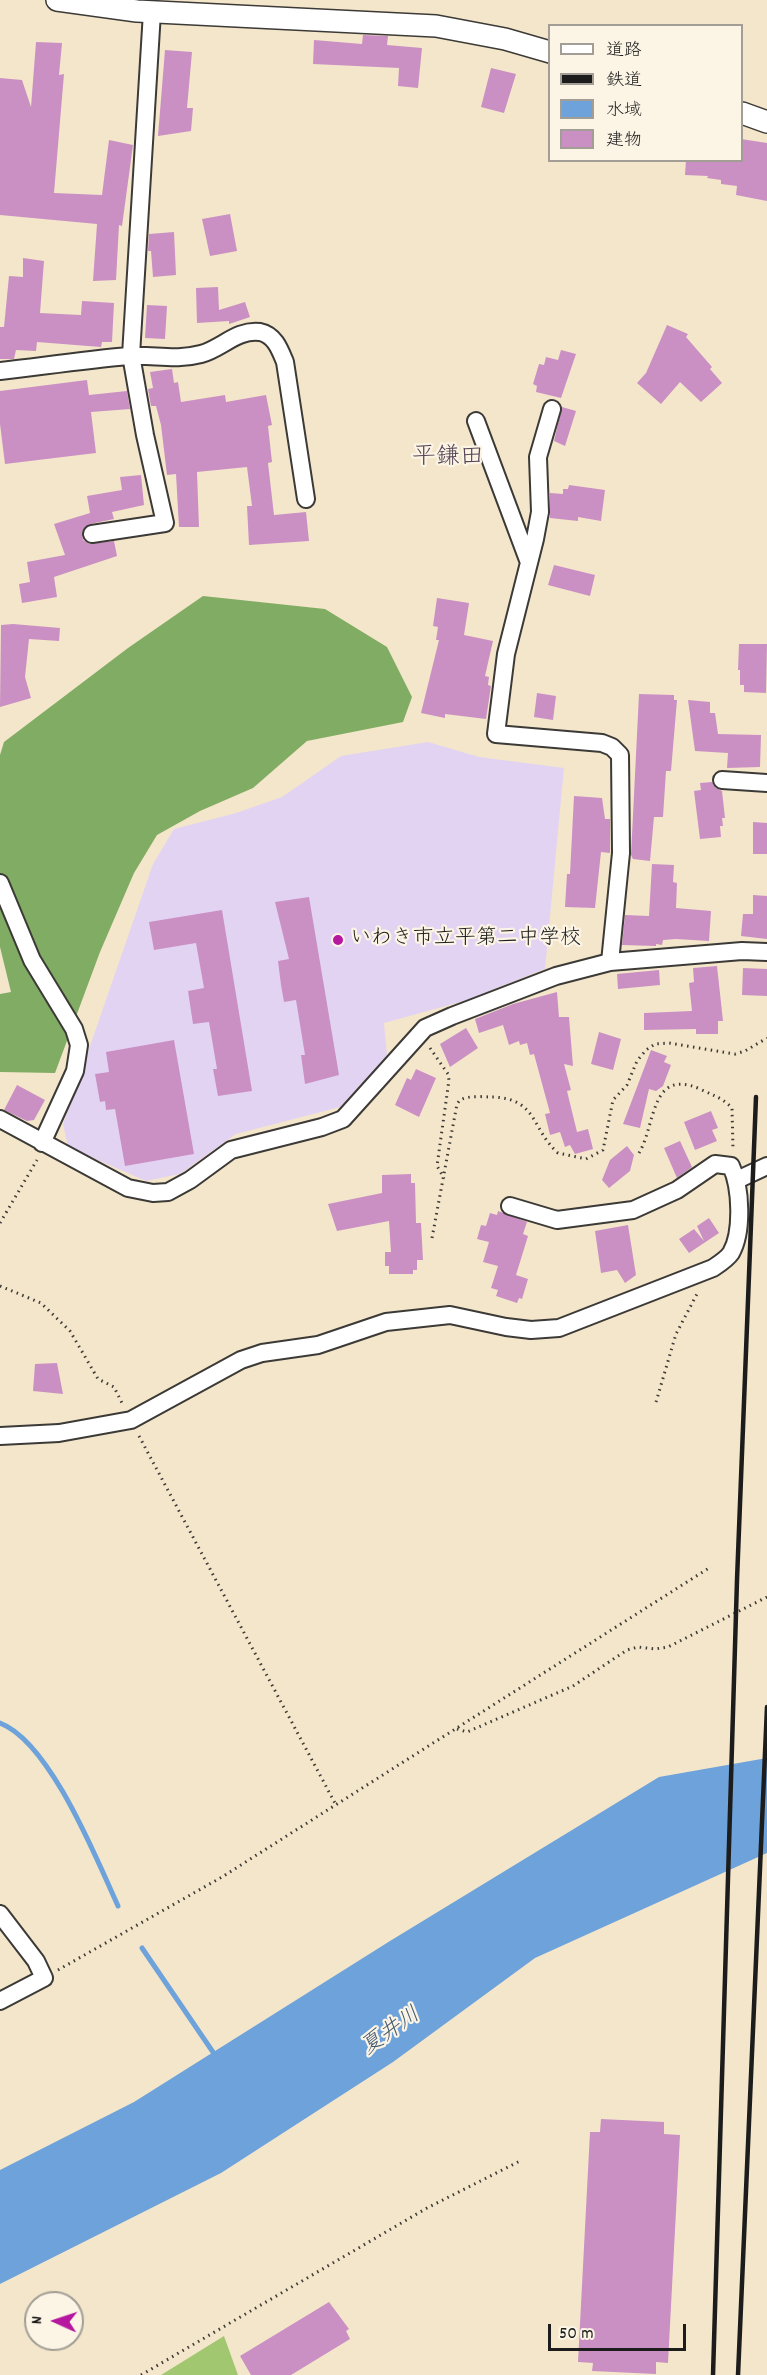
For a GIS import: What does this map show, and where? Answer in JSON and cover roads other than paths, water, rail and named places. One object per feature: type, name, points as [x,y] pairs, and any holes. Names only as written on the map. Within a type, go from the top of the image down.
[{"type":"street","points":[[57,0],[152,12],[436,26],[505,39],[548,52]]},
{"type":"street","points":[[93,534],[165,523],[145,435],[131,356],[152,12]]},
{"type":"street","points":[[743,113],[767,122]]},
{"type":"street","points":[[0,371],[131,356],[185,358],[208,353],[241,334],[258,332],[268,335],[277,345],[285,362],[306,499]]},
{"type":"street","points":[[552,409],[538,457],[540,512],[506,654],[496,734],[602,743],[612,747],[620,755],[621,853],[610,962]]},
{"type":"street","points":[[476,421],[528,560]]},
{"type":"street","points":[[722,780],[767,783]]},
{"type":"street","points":[[0,883],[32,960],[74,1029],[79,1045],[75,1071],[44,1144]]},
{"type":"street","points":[[0,1119],[128,1188],[153,1193],[168,1192],[190,1180],[231,1150],[343,1119],[425,1028],[556,976],[610,962],[742,951],[767,952]]},
{"type":"street","points":[[510,1206],[557,1220],[633,1210],[677,1190],[715,1164],[734,1173],[767,1166]]},
{"type":"street","points":[[0,1436],[60,1433],[128,1421],[219,1370],[262,1353],[318,1345],[386,1322],[450,1315],[531,1330],[559,1328],[713,1268],[731,1254],[735,1241],[739,1197],[734,1173]]},
{"type":"street","points":[[0,1914],[36,1961],[44,1978],[0,2001]]},
{"type":"water","name":"夏井川","points":[[767,1758],[767,1853],[535,1958],[393,2062],[221,2173],[0,2284],[0,2170],[134,2102],[390,1941],[659,1777]]},
{"type":"waterway","points":[[0,1723],[19,1734],[54,1777],[84,1832],[118,1906]]},
{"type":"waterway","points":[[142,1948],[217,2058]]},
{"type":"railway","points":[[713,2375],[737,1580],[756,1097]]},
{"type":"railway","points":[[738,2375],[767,1707]]},
{"type":"place","name":"いわき市立平第二中学校","points":[[338,940]]},
{"type":"district","name":"平鎌田","points":[[448,460]]}]
